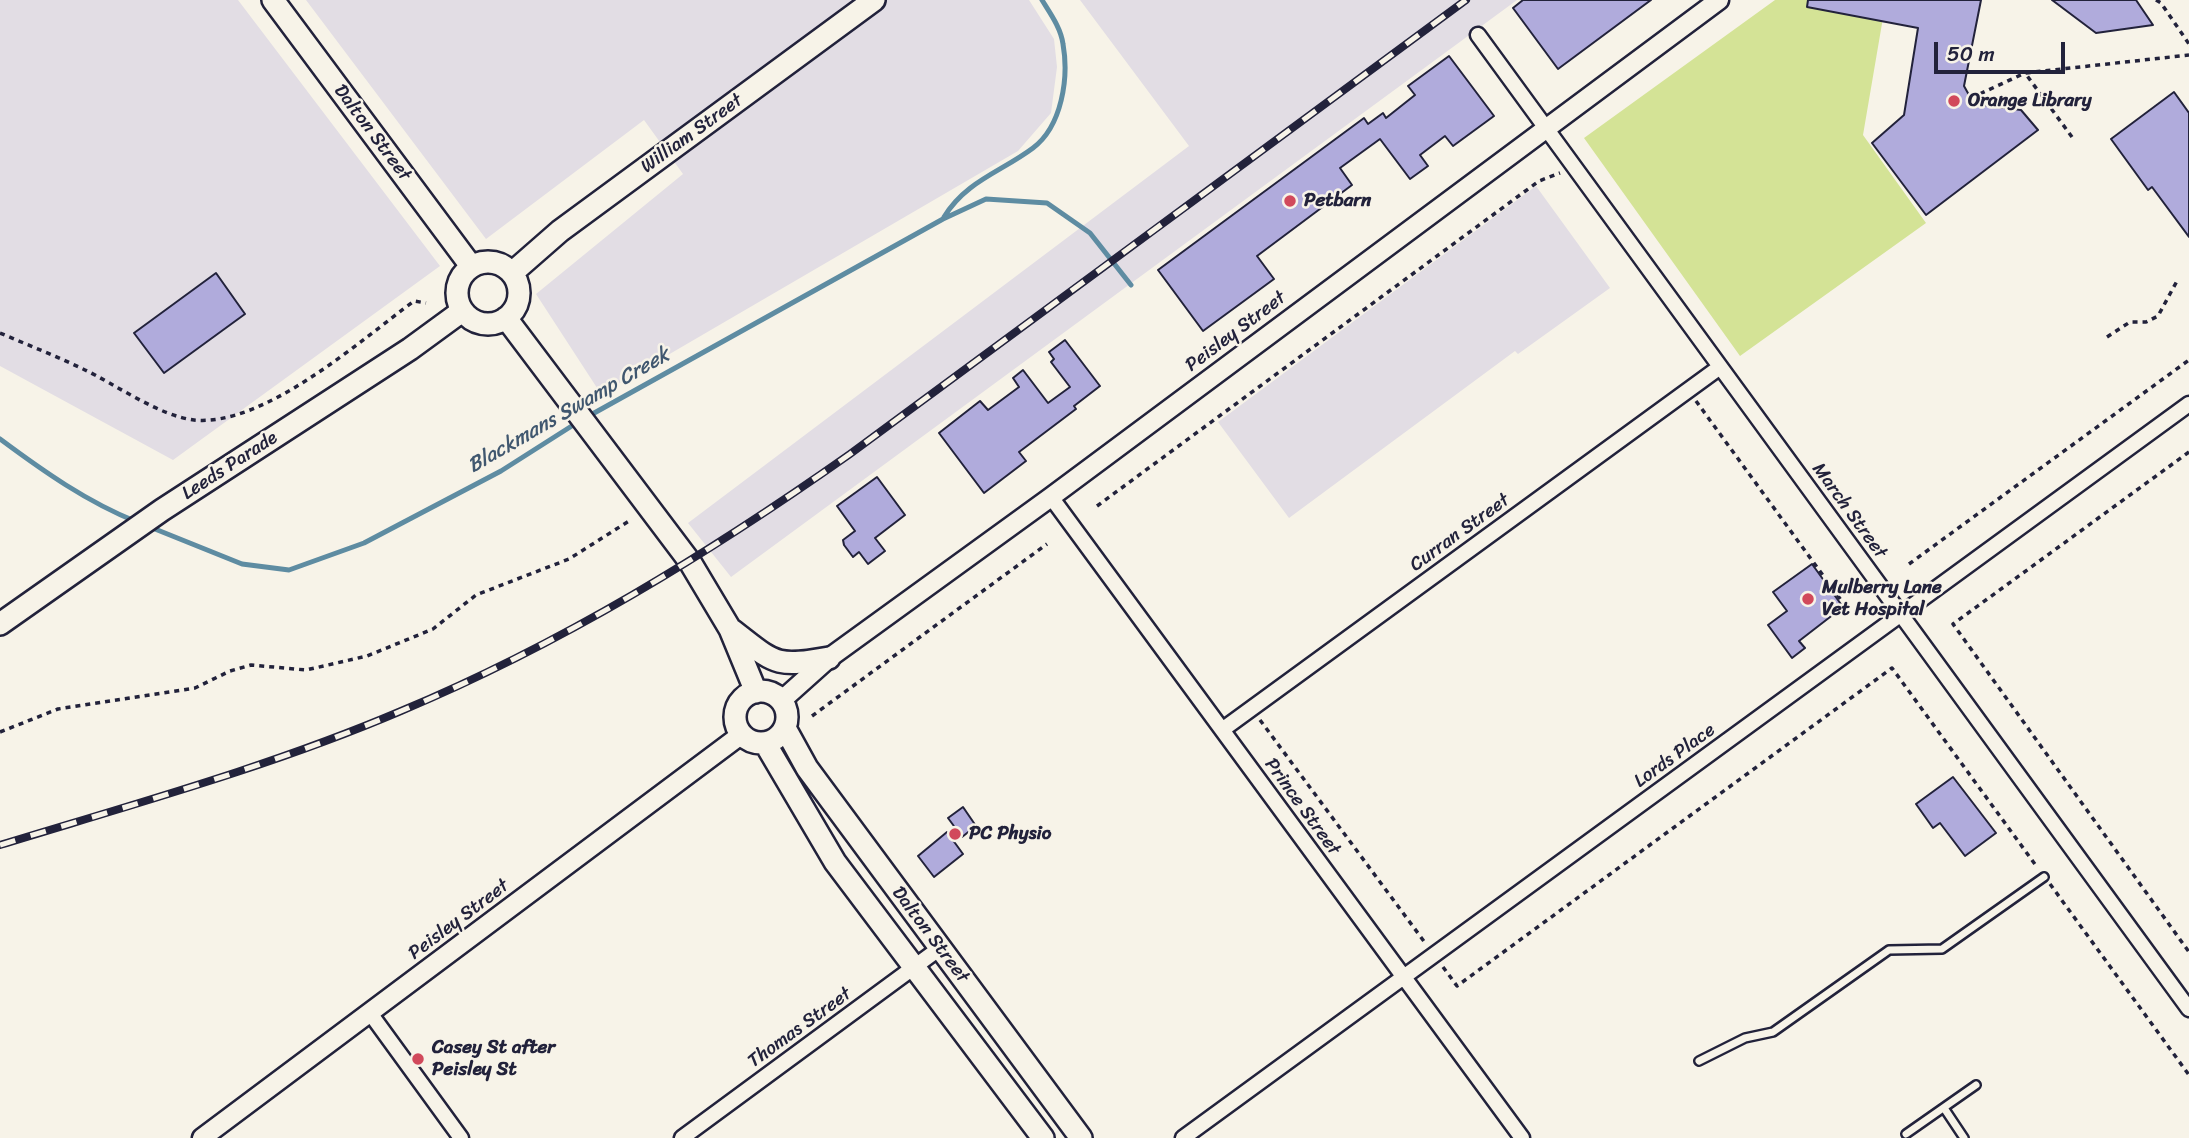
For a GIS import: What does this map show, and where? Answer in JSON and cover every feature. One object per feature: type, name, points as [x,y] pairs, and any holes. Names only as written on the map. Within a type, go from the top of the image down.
[{"type":"main road","name":"Dalton Street","points":[[273,0],[471,266]]},
{"type":"main road","name":"William Street","points":[[512,273],[560,231],[874,0]]},
{"type":"main road","points":[[479,262],[497,262],[512,273],[519,292],[518,302],[506,318],[488,324],[469,318],[462,311],[458,302],[458,282],[471,266],[479,262]]},
{"type":"main road","name":"Leeds Parade","points":[[0,624],[162,510],[410,349],[462,311]]},
{"type":"main road","points":[[506,318],[690,562],[730,629],[756,692]]},
{"type":"main road","points":[[730,629],[770,659],[790,665],[829,658]]},
{"type":"main road","points":[[756,692],[770,693],[781,701],[786,714],[785,727],[780,735],[765,743],[757,743],[742,734],[735,721],[738,706],[756,692]]},
{"type":"main road","name":"Dalton Street","points":[[785,727],[807,768],[1081,1138]]},
{"type":"main road","name":"Dalton Street","points":[[765,743],[835,862],[1043,1138]]},
{"type":"street","name":"Peisley Street","points":[[781,701],[829,658],[1051,497],[1719,0]]},
{"type":"street","name":"March Street","points":[[1478,35],[2189,1009]]},
{"type":"street","name":"Curran Street","points":[[1222,730],[1720,367]]},
{"type":"street","name":"Lords Place","points":[[1183,1138],[2189,405]]},
{"type":"street","name":"Prince Street","points":[[1051,497],[1522,1138]]},
{"type":"street","name":"Peisley Street","points":[[202,1138],[742,734]]},
{"type":"street","name":"Thomas Street","points":[[682,1138],[940,948]]},
{"type":"street","points":[[370,1013],[461,1138]]},
{"type":"lane","points":[[1699,1061],[1745,1038],[1773,1032],[1889,950],[1942,949],[2044,877]]},
{"type":"lane","points":[[1906,1134],[1976,1084]]},
{"type":"lane","points":[[1944,1108],[1964,1138]]},
{"type":"path","points":[[2156,0],[2161,3],[2189,44]]},
{"type":"path","points":[[1971,97],[2025,72],[2189,55]]},
{"type":"path","points":[[2025,72],[2072,137]]},
{"type":"path","points":[[1097,506],[1539,181],[1574,167]]},
{"type":"path","points":[[2107,337],[2130,322],[2146,321],[2158,316],[2177,281]]},
{"type":"path","points":[[0,333],[81,368],[168,412],[193,420],[215,419],[250,409],[294,390],[414,301],[426,303]]},
{"type":"path","points":[[1909,564],[2189,360]]},
{"type":"path","points":[[1688,391],[1846,607]]},
{"type":"path","points":[[2189,452],[1953,624],[2189,952]]},
{"type":"path","points":[[0,732],[58,709],[195,688],[230,671],[251,665],[306,670],[366,656],[433,629],[476,595],[569,559],[629,521]]},
{"type":"path","points":[[812,716],[1047,544]]},
{"type":"path","points":[[1252,709],[1457,986],[1892,668]]},
{"type":"shaded area","points":[[0,0],[238,0],[440,266],[173,460],[0,366]]},
{"type":"shaded area","points":[[306,0],[1029,0],[1054,39],[1057,67],[1051,113],[1018,151],[601,394],[536,294],[683,174],[644,120],[486,239]]},
{"type":"shaded area","points":[[1080,0],[1517,0],[731,577],[688,523],[1189,146]]},
{"type":"shaded area","points":[[1536,186],[1610,288],[1518,354],[1515,351],[1289,518],[1218,422]]},
{"type":"green space","points":[[1775,0],[1886,0],[1863,135],[1926,223],[1740,356],[1584,138]]},
{"type":"building","points":[[1523,0],[1651,0],[1558,69],[1513,8]]},
{"type":"building","points":[[1808,0],[1981,0],[1964,86],[1974,104],[2021,110],[2038,130],[1926,215],[1872,143],[1904,115],[1918,28],[1807,7]]},
{"type":"building","points":[[2052,0],[2136,0],[2153,25],[2096,33]]},
{"type":"building","points":[[1449,56],[1494,116],[1453,146],[1445,136],[1420,155],[1428,166],[1410,179],[1380,139],[1340,168],[1352,185],[1257,256],[1274,279],[1203,331],[1158,270],[1364,118],[1368,124],[1383,113],[1386,118],[1415,95],[1408,86]]},
{"type":"building","points":[[2174,92],[2189,113],[2189,237],[2152,187],[2148,190],[2111,139]]},
{"type":"building","points":[[216,273],[245,314],[164,373],[134,333]]},
{"type":"building","points":[[1065,340],[1100,386],[1074,406],[1076,409],[1019,452],[1026,461],[984,493],[939,433],[980,401],[988,410],[1019,387],[1013,378],[1023,370],[1048,403],[1070,387],[1051,362],[1054,359],[1049,352]]},
{"type":"building","points":[[877,477],[905,515],[875,538],[885,551],[868,564],[859,552],[853,557],[844,545],[843,540],[855,531],[837,506]]},
{"type":"building","name":"Mulberry Lane Vet Hospital","points":[[1812,564],[1843,607],[1799,641],[1805,648],[1792,658],[1768,625],[1787,611],[1773,592]]},
{"type":"building","points":[[1953,777],[1996,833],[1965,856],[1940,823],[1933,828],[1916,804]]},
{"type":"building","points":[[963,807],[976,826],[962,837],[948,818]]},
{"type":"building","points":[[947,832],[963,854],[934,877],[918,856]]},
{"type":"waterway","points":[[944,217],[973,186],[1043,139],[1057,114],[1064,86],[1065,57],[1058,26],[1042,0]]},
{"type":"waterway","name":"Blackmans Swamp Creek","points":[[587,417],[943,219],[986,199],[1047,203],[1090,233],[1131,285]]},
{"type":"waterway","name":"Blackmans Swamp Creek","points":[[150,527],[242,564],[289,570],[364,543],[501,471],[578,422]]},
{"type":"waterway","name":"Blackmans Swamp Creek","points":[[0,439],[83,495],[137,522]]},
{"type":"railway","points":[[0,845],[202,783],[352,731],[519,657],[632,595],[688,562],[850,454],[1466,0]]},
{"type":"place","name":"Orange Library","points":[[1954,101]]},
{"type":"place","name":"Petbarn","points":[[1290,201]]},
{"type":"place","name":"Mulberry Lane Vet Hospital","points":[[1808,599]]},
{"type":"place","name":"PC Physio","points":[[955,834]]},
{"type":"place","name":"Casey St after Peisley St","points":[[418,1059]]}]
